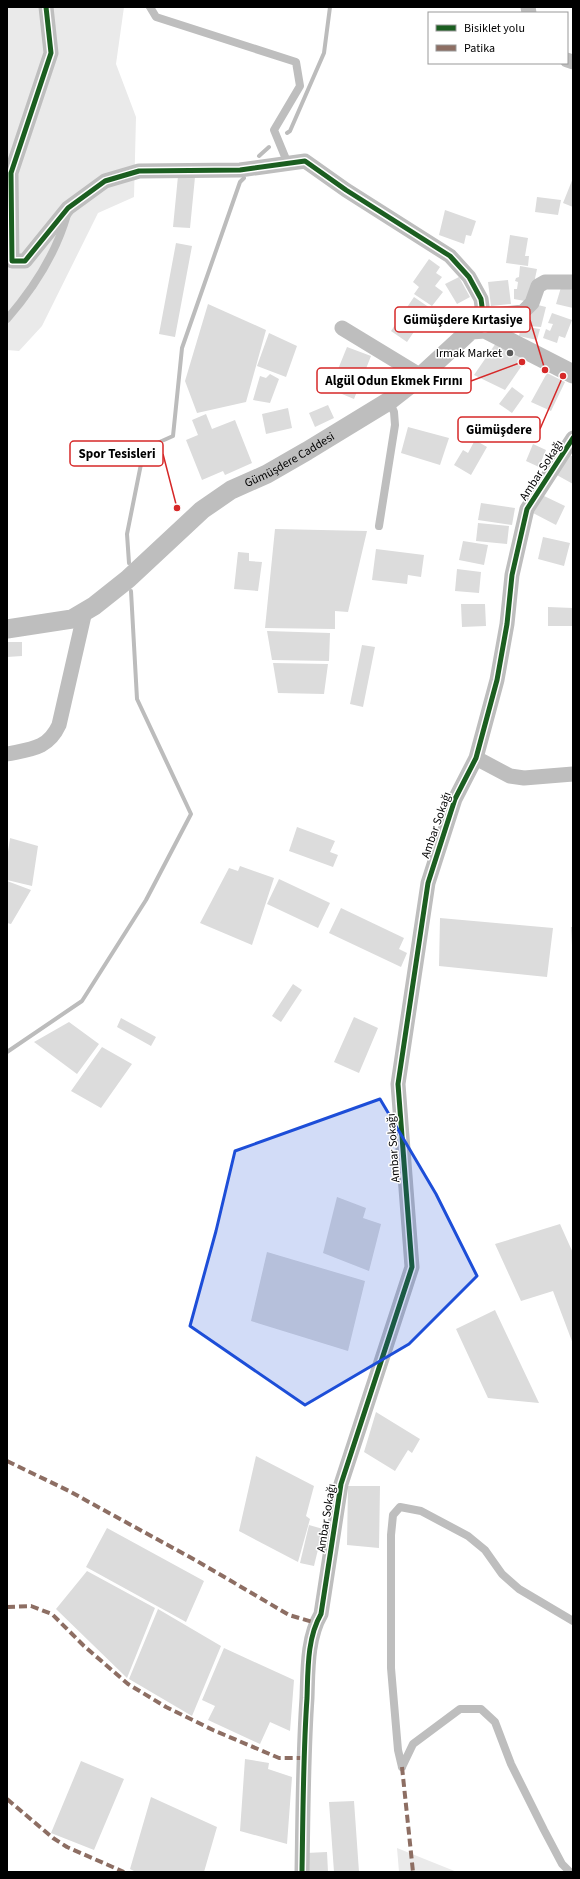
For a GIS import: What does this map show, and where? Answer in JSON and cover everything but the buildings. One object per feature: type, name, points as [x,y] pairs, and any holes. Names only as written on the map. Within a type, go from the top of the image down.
[{"type":"street","points":[[46,7],[51,53],[11,173],[12,261],[25,261],[68,208],[105,180],[139,170],[240,170],[305,161],[346,190],[450,256],[470,277],[481,298],[484,322]]},
{"type":"street","points":[[484,322],[523,312],[532,303],[538,286],[545,282],[554,280],[573,282]]},
{"type":"street","points":[[484,322],[573,374]]},
{"type":"street","name":"Gümüşdere Caddesi","points":[[7,629],[72,619],[85,612],[128,578],[202,510],[231,490],[267,474],[389,401],[421,376],[471,330],[484,322]]},
{"type":"street","points":[[342,328],[421,376]]},
{"type":"street","name":"Ambar Sokağı","points":[[302,1872],[303,1758],[310,1651],[316,1624],[321,1614],[341,1484],[412,1267],[398,1084],[428,883],[454,799],[476,758],[498,680],[507,624],[512,575],[527,509],[573,438]]},
{"type":"street","points":[[7,754],[45,745],[55,734],[60,725],[85,612]]},
{"type":"street","points":[[476,758],[510,776],[524,778],[573,774]]},
{"type":"lane","points":[[150,7],[156,18],[296,62],[300,86],[274,130],[288,164]]},
{"type":"lane","points":[[7,319],[34,284],[61,236],[68,208]]},
{"type":"lane","points":[[379,526],[395,425],[394,412],[389,401]]},
{"type":"lane","points":[[570,1872],[562,1864],[544,1830],[511,1764],[495,1722],[481,1709],[460,1709],[413,1744],[402,1767],[398,1750],[391,1668],[391,1535],[393,1514],[400,1507],[421,1512],[468,1536],[485,1550],[502,1574],[520,1589],[573,1620]]},
{"type":"highlighted area","points":[[380,1099],[436,1194],[477,1276],[409,1344],[305,1405],[190,1326],[216,1231],[235,1151]]},
{"type":"shaded area","points":[[7,7],[124,7],[116,64],[136,117],[134,197],[98,213],[42,326],[19,351],[7,350]]},
{"type":"shaded area","points":[[397,1848],[457,1872],[399,1872]]},
{"type":"waterway","points":[[287,133],[290,131],[324,53],[330,7]]},
{"type":"waterway","points":[[259,156],[269,147]]},
{"type":"waterway","points":[[129,563],[127,534],[144,449],[173,436],[182,348],[240,182],[244,178]]},
{"type":"waterway","points":[[7,1052],[82,1001],[146,900],[191,814],[137,699],[131,591]]},
{"type":"marked path","points":[[7,1461],[69,1491],[197,1561],[289,1615],[316,1623]]},
{"type":"marked path","points":[[7,1607],[31,1606],[52,1614],[84,1646],[128,1684],[166,1707],[213,1730],[279,1758],[303,1758]]},
{"type":"marked path","points":[[402,1767],[413,1872]]},
{"type":"marked path","points":[[7,1799],[53,1838],[67,1847],[124,1872]]},
{"type":"cycle path","points":[[46,7],[51,53],[11,173],[12,261],[25,261],[68,208],[105,181],[139,171],[240,170],[305,161],[346,190],[450,256],[469,277],[481,299],[485,329]]},
{"type":"cycle path","points":[[302,1872],[303,1785],[309,1654],[313,1633],[321,1614],[341,1484],[412,1267],[398,1084],[428,883],[455,799],[476,758],[497,680],[507,624],[512,575],[527,509],[573,438]]},
{"type":"place","name":"Irmak Market","points":[[510,353]]},
{"type":"place","name":"Algül Odun Ekmek Fırını","points":[[522,362]]},
{"type":"place","name":"Gümüşdere Kırtasiye","points":[[545,370]]},
{"type":"place","name":"Gümüşdere","points":[[563,376]]},
{"type":"place","name":"Spor Tesisleri","points":[[177,508]]}]
